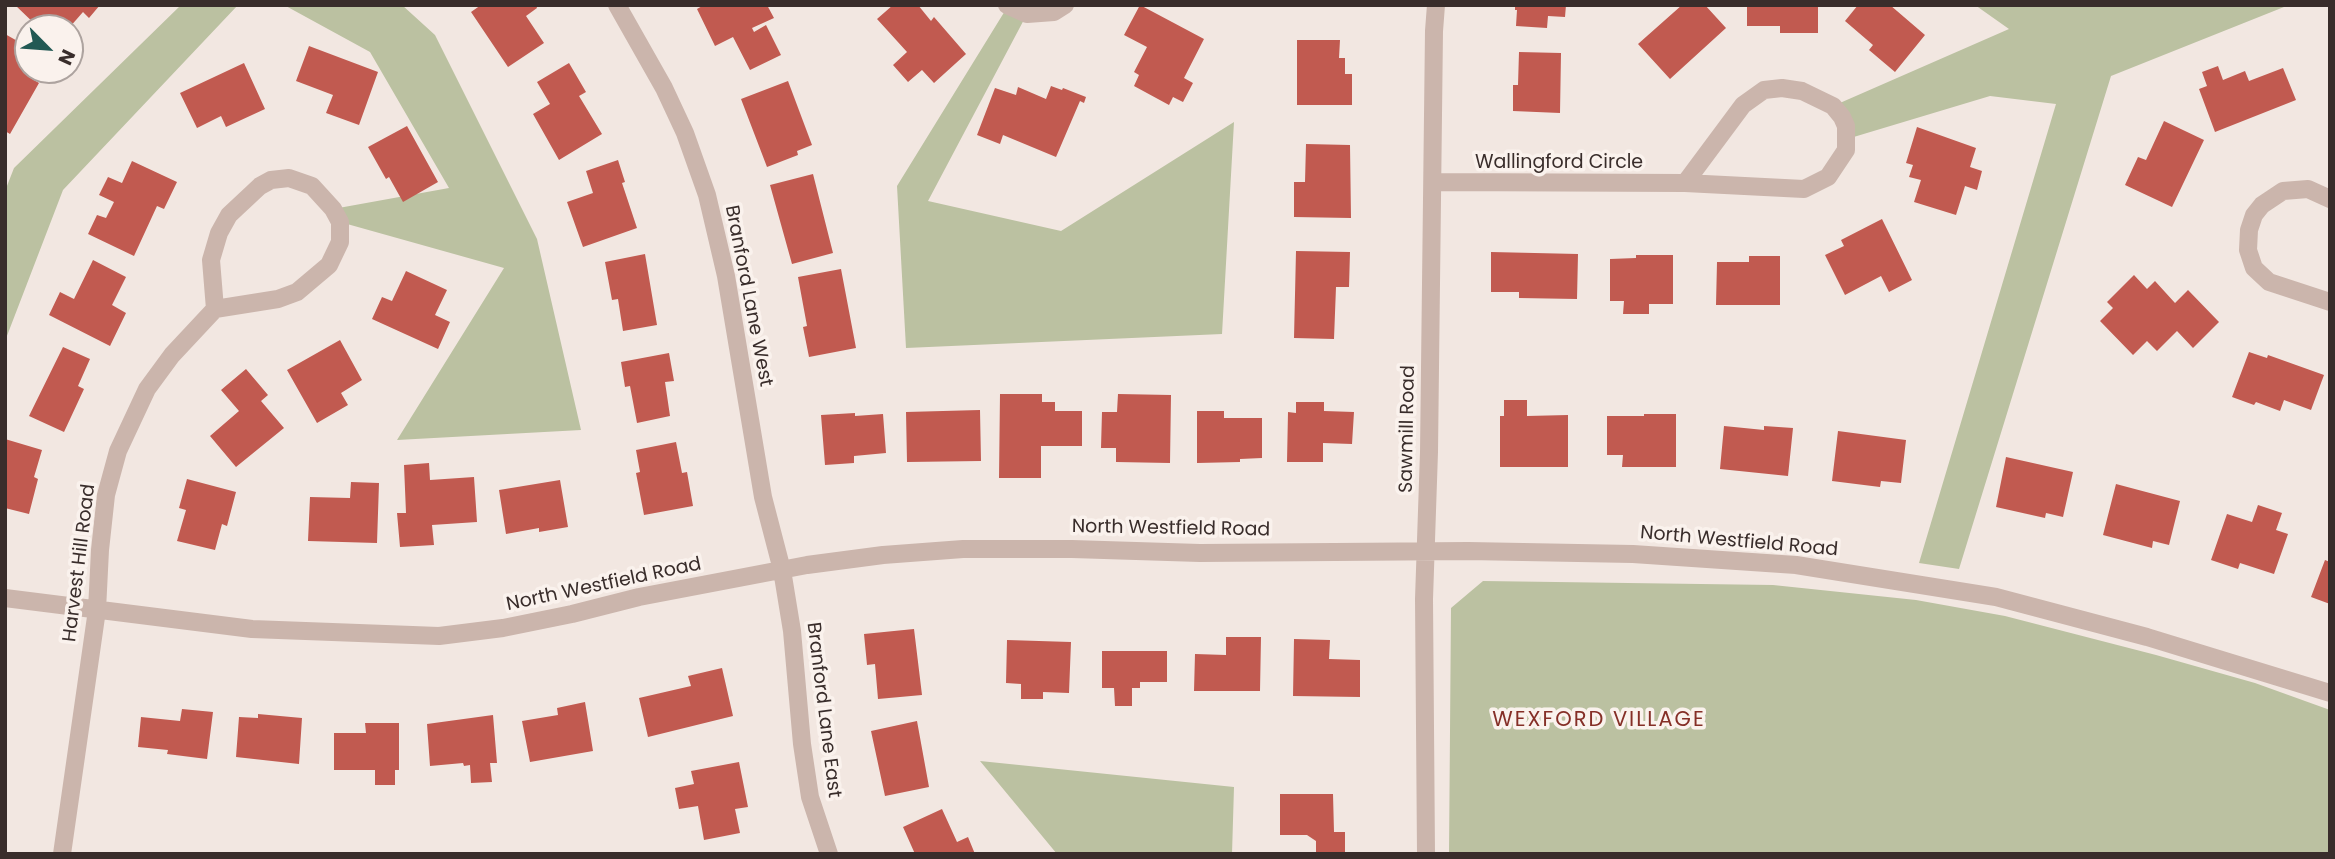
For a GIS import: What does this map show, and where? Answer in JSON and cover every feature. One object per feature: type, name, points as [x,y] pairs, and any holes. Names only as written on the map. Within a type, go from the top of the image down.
[{"type":"street","name":"Branford Lane West","points":[[617,5],[664,88],[685,133],[707,195],[726,276],[763,497],[782,570]]},
{"type":"street","points":[[1007,5],[1027,14],[1054,12],[1065,5]]},
{"type":"street","name":"Sawmill Road","points":[[1426,854],[1424,613],[1436,5]]},
{"type":"street","name":"Wallingford Circle","points":[[1434,182],[1685,183],[1804,190],[1828,177],[1839,164],[1846,150],[1846,126],[1833,106],[1802,91],[1782,88],[1764,90],[1742,105],[1685,183]]},
{"type":"street","points":[[289,178],[312,186],[333,209],[340,222],[340,242],[329,265],[297,292],[278,299],[215,309],[211,260],[219,233],[229,215],[260,186],[271,180],[289,178]]},
{"type":"street","points":[[2330,199],[2308,189],[2283,191],[2262,205],[2254,215],[2249,230],[2248,250],[2254,268],[2269,282],[2330,302]]},
{"type":"street","name":"Harvest Hill Road","points":[[62,854],[97,610],[106,495],[118,451],[147,389],[172,355],[215,309]]},
{"type":"street","name":"North Westfield Road","points":[[5,598],[252,629],[439,636],[514,626],[639,597],[782,570],[883,555],[963,549],[1072,548],[1200,553],[1468,551],[1633,554],[1796,565],[1996,597],[2161,641],[2330,693]]},
{"type":"street","name":"Branford Lane East","points":[[782,570],[792,631],[802,744],[810,797],[830,854]]},
{"type":"green space","points":[[181,5],[238,5],[63,190],[5,341],[5,191],[14,168]]},
{"type":"green space","points":[[284,5],[402,5],[435,35],[537,239],[581,430],[397,440],[504,268],[340,222],[333,209],[449,188],[370,52]]},
{"type":"green space","points":[[1975,5],[2289,5],[2111,76],[1959,569],[1919,563],[2056,104],[1990,96],[1847,139],[1833,106],[2009,29]]},
{"type":"green space","points":[[1008,6],[1027,14],[928,201],[1061,231],[1234,122],[1222,334],[906,348],[897,186]]},
{"type":"green space","points":[[1483,581],[1773,585],[1916,600],[2005,616],[2255,683],[2330,710],[2330,854],[1449,854],[1451,608]]},
{"type":"green space","points":[[980,761],[1234,787],[1232,854],[1057,854]]},
{"type":"building","points":[[15,5],[100,5],[89,18],[83,12],[24,14]]},
{"type":"building","points":[[481,5],[536,5],[537,8],[526,16],[544,43],[508,67],[471,12]]},
{"type":"building","points":[[704,5],[767,5],[774,18],[752,28],[754,32],[766,25],[781,55],[750,70],[733,37],[715,46],[697,9]]},
{"type":"building","points":[[893,5],[918,5],[931,21],[934,17],[966,54],[934,83],[922,70],[908,82],[893,65],[907,52],[877,19]]},
{"type":"building","points":[[1140,5],[1204,39],[1184,78],[1193,83],[1183,102],[1173,97],[1169,105],[1134,86],[1139,75],[1134,72],[1147,47],[1124,35]]},
{"type":"building","points":[[1515,5],[1566,5],[1565,17],[1548,16],[1547,28],[1516,26]]},
{"type":"building","points":[[1682,5],[1705,5],[1726,28],[1670,79],[1638,44]]},
{"type":"building","points":[[1747,5],[1818,5],[1818,33],[1780,33],[1780,26],[1747,26]]},
{"type":"building","points":[[1858,5],[1890,5],[1925,35],[1895,72],[1869,50],[1873,45],[1845,21]]},
{"type":"building","points":[[5,34],[14,39],[14,84],[38,84],[10,134],[5,131]]},
{"type":"building","points":[[1297,40],[1340,40],[1339,58],[1345,58],[1345,74],[1352,74],[1352,105],[1297,105]]},
{"type":"building","points":[[309,46],[378,72],[359,125],[326,113],[333,95],[296,81]]},
{"type":"building","points":[[1519,52],[1561,53],[1560,113],[1513,111],[1513,85],[1518,85]]},
{"type":"building","points":[[244,63],[265,109],[226,127],[221,116],[197,128],[180,93]]},
{"type":"building","points":[[569,63],[586,92],[579,96],[602,134],[559,160],[533,114],[550,104],[537,82]]},
{"type":"building","points":[[2218,66],[2223,80],[2245,71],[2249,81],[2283,68],[2296,100],[2215,132],[2199,89],[2207,86],[2202,72]]},
{"type":"building","points":[[788,81],[812,145],[797,151],[798,155],[767,167],[741,99]]},
{"type":"building","points":[[1051,86],[1086,97],[1084,103],[1080,101],[1056,157],[1003,135],[1000,144],[977,135],[995,88],[1016,95],[1018,87],[1046,99]]},
{"type":"building","points":[[2164,121],[2204,140],[2172,207],[2125,185],[2138,157],[2146,160]]},
{"type":"building","points":[[407,126],[438,182],[403,202],[368,147]]},
{"type":"building","points":[[1917,127],[1976,148],[1970,167],[1982,171],[1977,190],[1965,186],[1956,215],[1914,202],[1921,180],[1909,177],[1913,165],[1906,163]]},
{"type":"building","points":[[1306,144],[1350,145],[1351,218],[1294,217],[1294,182],[1305,182]]},
{"type":"building","points":[[618,160],[625,182],[622,183],[637,228],[583,247],[567,202],[593,193],[586,171]]},
{"type":"building","points":[[132,161],[177,182],[164,209],[157,206],[134,256],[88,234],[97,215],[106,218],[114,202],[99,195],[108,177],[122,183]]},
{"type":"building","points":[[813,174],[833,253],[792,264],[770,185]]},
{"type":"building","points":[[1882,219],[1912,280],[1889,292],[1881,276],[1845,295],[1825,255],[1844,246],[1841,240]]},
{"type":"building","points":[[1296,251],[1350,252],[1349,287],[1336,287],[1334,339],[1294,338]]},
{"type":"building","points":[[1491,252],[1578,254],[1577,299],[1519,298],[1519,292],[1491,292]]},
{"type":"building","points":[[645,254],[657,325],[623,331],[618,299],[612,300],[605,262]]},
{"type":"building","points":[[1636,255],[1673,255],[1673,304],[1649,304],[1649,314],[1623,314],[1624,301],[1610,301],[1610,259],[1636,258]]},
{"type":"building","points":[[1749,256],[1780,256],[1780,305],[1716,305],[1717,262],[1749,262]]},
{"type":"building","points":[[93,260],[126,277],[112,305],[126,313],[110,346],[49,315],[60,292],[74,299]]},
{"type":"building","points":[[841,269],[856,348],[809,357],[803,327],[807,326],[798,277]]},
{"type":"building","points":[[406,271],[447,290],[435,315],[450,322],[438,349],[372,319],[382,297],[392,301]]},
{"type":"building","points":[[2134,275],[2147,289],[2155,281],[2175,303],[2188,290],[2219,322],[2193,348],[2177,331],[2157,351],[2147,341],[2133,355],[2100,321],[2113,308],[2107,302]]},
{"type":"building","points":[[340,340],[362,380],[341,393],[348,405],[317,423],[287,370]]},
{"type":"building","points":[[63,347],[90,359],[78,386],[84,389],[64,432],[29,416]]},
{"type":"building","points":[[2249,352],[2267,358],[2268,355],[2324,375],[2311,410],[2284,400],[2280,411],[2232,397]]},
{"type":"building","points":[[669,353],[674,381],[665,382],[670,416],[637,423],[630,386],[625,387],[621,362]]},
{"type":"building","points":[[246,369],[268,395],[261,401],[284,428],[236,467],[210,436],[239,411],[221,390]]},
{"type":"building","points":[[1000,394],[1042,394],[1042,402],[1055,402],[1055,411],[1082,411],[1082,446],[1041,446],[1041,478],[999,478]]},
{"type":"building","points":[[1118,394],[1171,395],[1170,463],[1116,462],[1116,448],[1101,448],[1102,412],[1117,412]]},
{"type":"building","points":[[1504,400],[1527,400],[1527,416],[1568,415],[1568,467],[1500,467],[1500,416],[1504,416]]},
{"type":"building","points":[[1296,402],[1324,402],[1324,411],[1354,412],[1352,444],[1323,443],[1323,462],[1287,462],[1288,412],[1296,413]]},
{"type":"building","points":[[980,410],[981,461],[907,462],[906,412]]},
{"type":"building","points":[[1197,411],[1224,411],[1224,418],[1262,418],[1262,458],[1240,459],[1240,462],[1197,463]]},
{"type":"building","points":[[855,413],[855,416],[883,414],[886,453],[854,456],[854,463],[825,465],[821,415]]},
{"type":"building","points":[[1676,414],[1676,467],[1622,467],[1623,455],[1607,455],[1607,416]]},
{"type":"building","points":[[1724,426],[1764,430],[1764,426],[1793,428],[1788,476],[1720,469]]},
{"type":"building","points":[[1838,431],[1906,440],[1901,483],[1881,481],[1880,487],[1832,481]]},
{"type":"building","points":[[5,439],[42,450],[34,477],[38,479],[29,514],[5,508]]},
{"type":"building","points":[[676,442],[682,473],[687,472],[693,506],[644,515],[636,473],[640,472],[636,450]]},
{"type":"building","points":[[2006,457],[2073,472],[2063,517],[2046,513],[2045,518],[1996,507]]},
{"type":"building","points":[[429,463],[430,480],[474,477],[477,522],[432,525],[434,545],[400,547],[397,513],[406,513],[404,465]]},
{"type":"building","points":[[187,479],[236,492],[227,526],[222,524],[215,550],[177,541],[186,510],[179,508]]},
{"type":"building","points":[[560,480],[568,527],[539,532],[539,528],[506,534],[499,490]]},
{"type":"building","points":[[351,482],[379,483],[377,543],[308,541],[310,497],[350,498]]},
{"type":"building","points":[[2116,484],[2180,501],[2169,545],[2153,541],[2152,548],[2103,535]]},
{"type":"building","points":[[2258,505],[2282,513],[2276,530],[2288,534],[2274,574],[2240,563],[2238,569],[2211,560],[2227,514],[2252,522]]},
{"type":"building","points":[[2325,560],[2330,562],[2330,604],[2311,597]]},
{"type":"building","points":[[914,629],[922,695],[878,699],[875,664],[867,665],[864,634]]},
{"type":"building","points":[[1226,637],[1261,637],[1260,691],[1194,691],[1195,654],[1226,655]]},
{"type":"building","points":[[1294,639],[1330,640],[1329,659],[1360,660],[1360,697],[1293,696]]},
{"type":"building","points":[[1007,640],[1071,642],[1069,693],[1043,692],[1043,699],[1021,699],[1021,684],[1006,683]]},
{"type":"building","points":[[1102,651],[1167,651],[1167,682],[1140,682],[1140,688],[1132,688],[1132,706],[1115,706],[1114,688],[1102,688]]},
{"type":"building","points":[[722,668],[733,716],[648,737],[639,698],[691,686],[688,676]]},
{"type":"building","points":[[585,702],[593,751],[530,762],[522,721],[558,715],[557,708]]},
{"type":"building","points":[[182,709],[213,712],[207,759],[167,754],[168,750],[138,747],[141,717],[180,721]]},
{"type":"building","points":[[258,714],[302,718],[299,764],[236,757],[239,717],[258,718]]},
{"type":"building","points":[[493,715],[497,763],[490,763],[492,782],[471,783],[470,765],[464,766],[463,763],[430,766],[427,724]]},
{"type":"building","points":[[917,721],[929,787],[885,796],[871,731]]},
{"type":"building","points":[[365,723],[399,723],[399,770],[395,770],[395,785],[375,785],[375,770],[334,770],[334,733],[366,733]]},
{"type":"building","points":[[739,762],[748,807],[735,809],[740,833],[704,840],[698,806],[679,809],[675,788],[694,784],[691,771]]},
{"type":"building","points":[[1280,794],[1333,794],[1334,832],[1345,832],[1345,854],[1316,854],[1316,841],[1307,835],[1280,835]]},
{"type":"building","points":[[942,809],[957,842],[968,837],[975,854],[915,854],[903,827]]},
{"type":"district","name":"WEXFORD VILLAGE","points":[[1599,721]]}]
